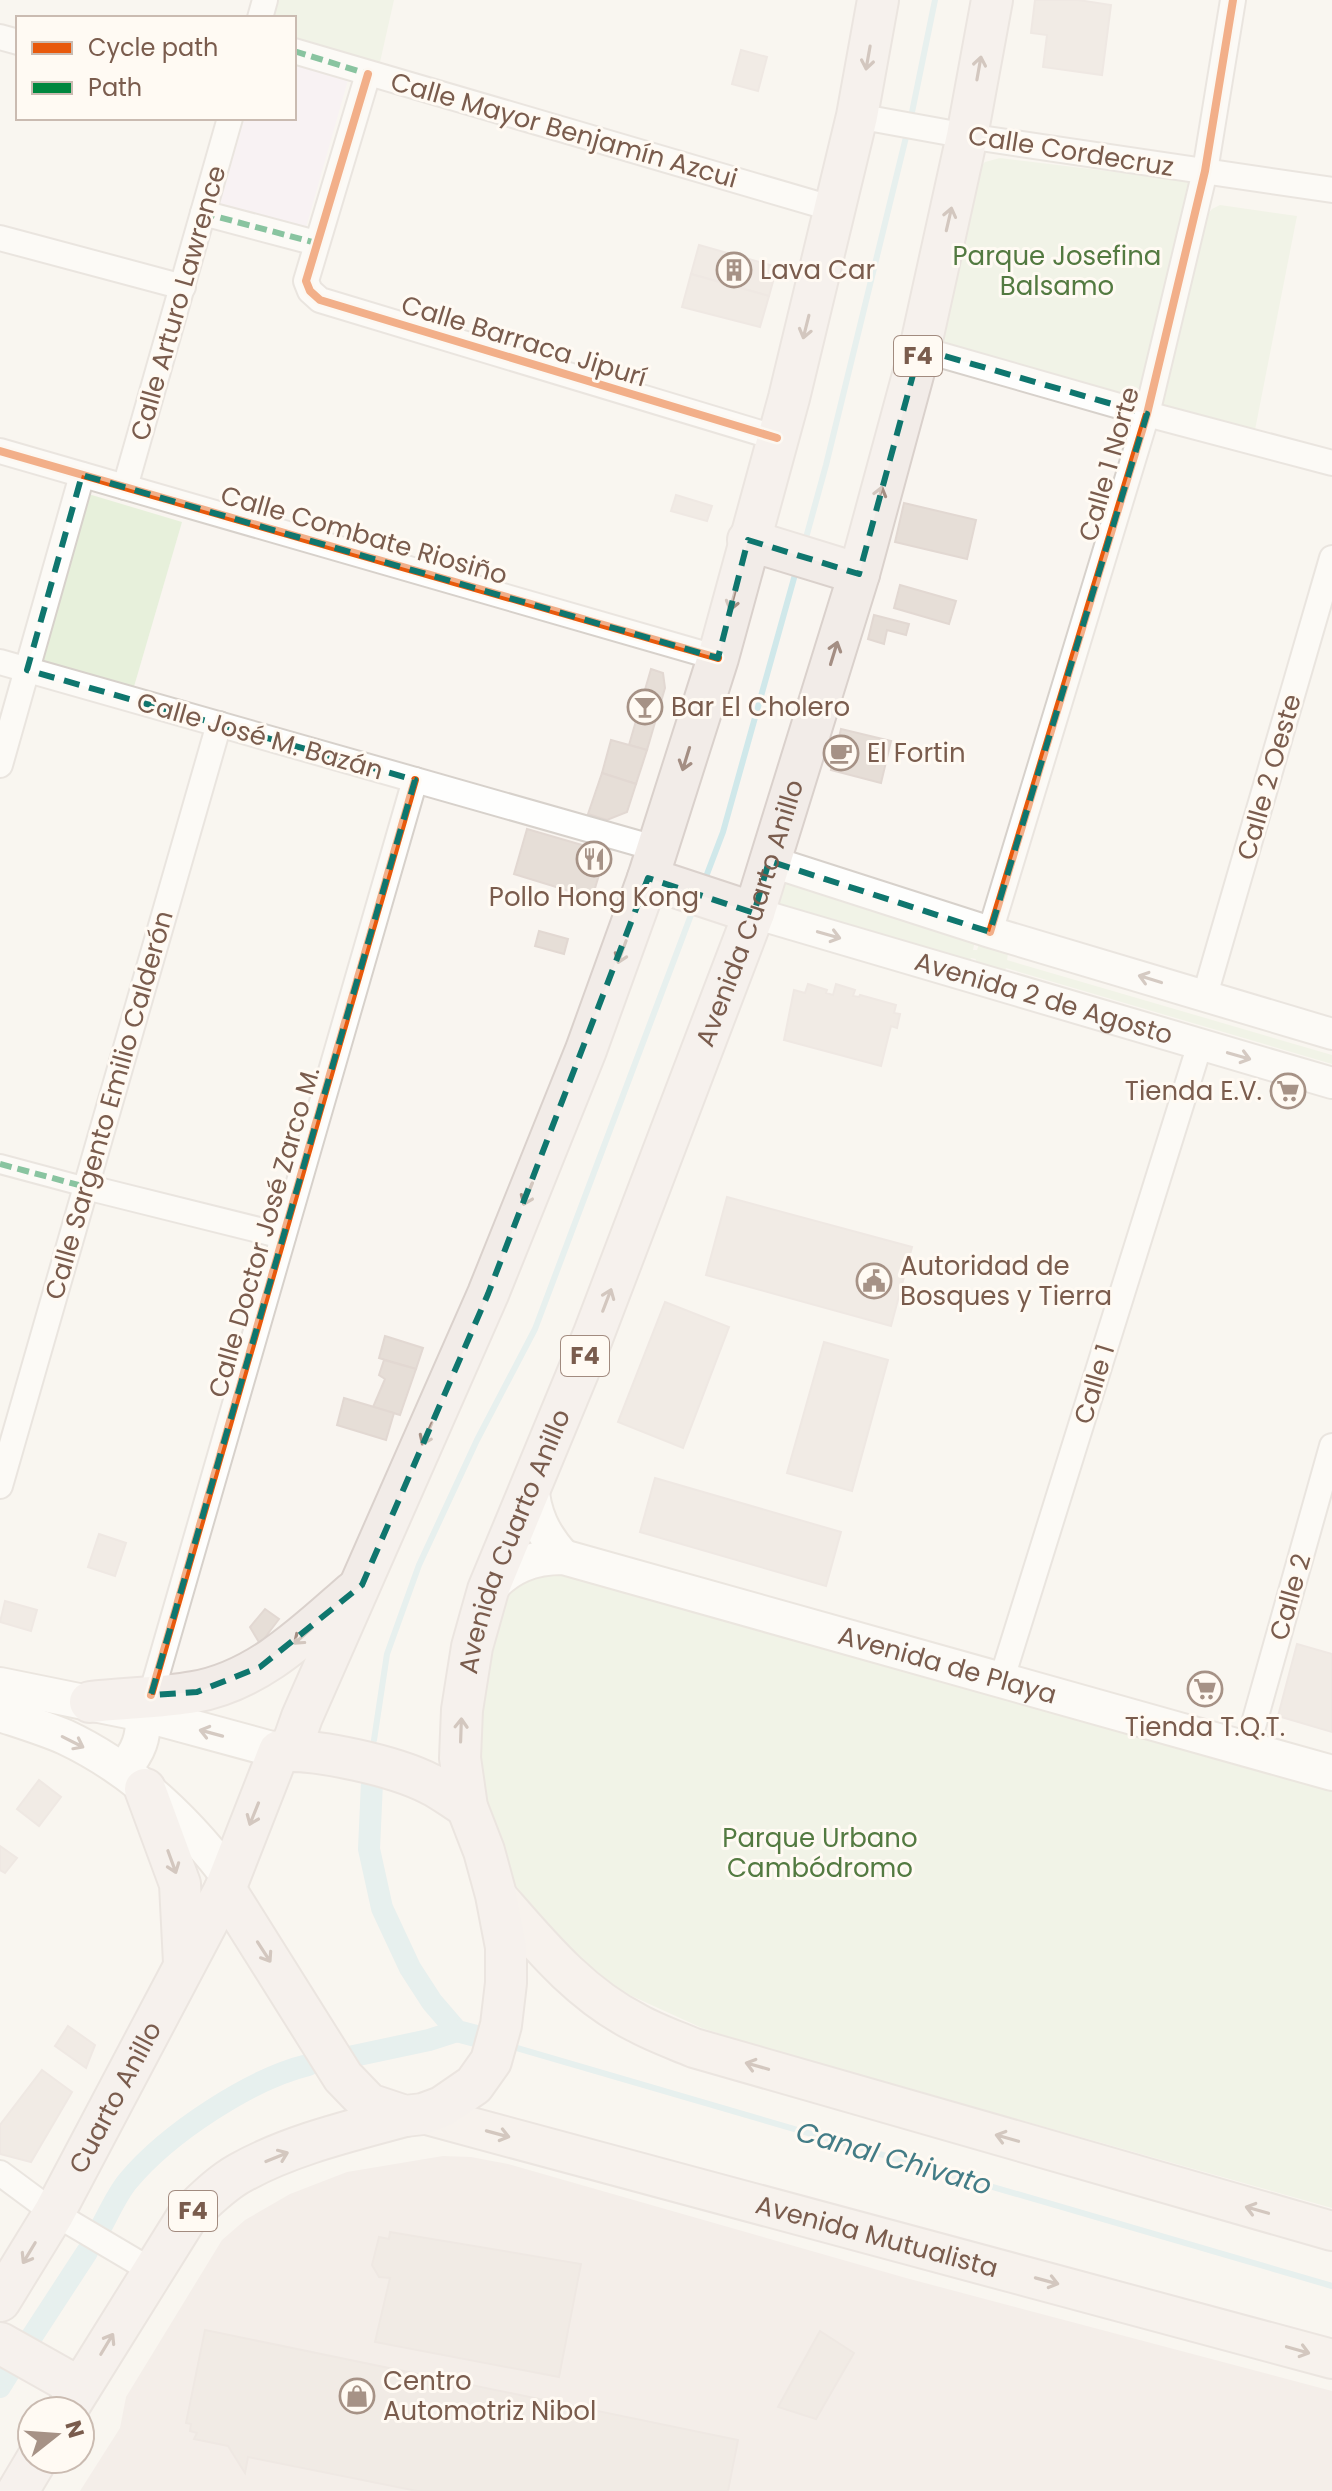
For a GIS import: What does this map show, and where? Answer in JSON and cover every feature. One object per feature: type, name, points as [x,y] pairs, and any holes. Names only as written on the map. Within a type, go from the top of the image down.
[{"type":"highway","points":[[467,1807],[430,1784],[393,1770],[285,1751],[362,1585],[488,1294],[657,871],[718,658],[758,543],[777,438],[834,209],[871,118],[878,0]]},
{"type":"highway","name":"Avenida Cuarto Anillo","points":[[467,1807],[460,1758],[462,1710],[472,1647],[488,1590],[593,1336],[742,909],[769,861],[849,571],[920,349],[951,133],[992,0]]},
{"type":"highway","points":[[758,543],[849,571]]},
{"type":"highway","points":[[657,871],[742,909]]},
{"type":"highway","points":[[90,1702],[147,1705],[225,1683],[260,1667],[293,1644],[362,1585]]},
{"type":"highway","name":"Cuarto Anillo","points":[[0,2301],[65,2219],[184,1966],[227,1883],[285,1751]]},
{"type":"highway","points":[[134,1779],[180,1884],[184,1966]]},
{"type":"highway","name":"F4","points":[[75,2395],[187,2217],[238,2174],[336,2134],[442,2107],[474,2085],[496,2043],[506,1983],[506,1947],[484,1851],[467,1807]]},
{"type":"highway","points":[[227,1883],[343,2077],[369,2104],[414,2115]]},
{"type":"highway","points":[[2,2344],[41,2366],[69,2395]]},
{"type":"main road","points":[[531,1484],[536,1516],[543,1532],[563,1557]]},
{"type":"main road","name":"Avenida de Playa","points":[[488,1590],[508,1570],[521,1563],[563,1557],[1332,1773]]},
{"type":"main road","points":[[0,1685],[90,1702]]},
{"type":"main road","points":[[134,1779],[133,1758],[141,1744],[147,1705],[285,1751]]},
{"type":"main road","points":[[0,1714],[64,1737],[134,1779],[200,1839],[227,1883]]},
{"type":"main road","points":[[496,1895],[546,1952],[584,1988],[635,2023],[694,2048],[1332,2231]]},
{"type":"main road","name":"Avenida Mutualista","points":[[414,2115],[1332,2359]]},
{"type":"street","name":"Calle 1 Norte","points":[[990,932],[1147,414],[1205,171],[1233,0]]},
{"type":"street","name":"Calle Mayor Benjamín Azcui","points":[[296,52],[834,209]]},
{"type":"street","points":[[203,213],[316,243],[368,74]]},
{"type":"street","name":"Calle Cordecruz","points":[[871,118],[951,133],[1332,190]]},
{"type":"street","name":"Calle Arturo Lawrence","points":[[125,487],[229,120]]},
{"type":"street","points":[[0,238],[183,287]]},
{"type":"street","name":"Calle Barraca Jipurí","points":[[316,243],[306,281],[310,291],[320,300],[777,438]]},
{"type":"street","points":[[920,349],[1332,463]]},
{"type":"street","name":"Calle Combate Riosiño","points":[[0,451],[718,658]]},
{"type":"street","points":[[0,765],[82,475]]},
{"type":"street","name":"Calle 2 Oeste","points":[[1205,995],[1332,558]]},
{"type":"street","name":"Calle José M. Bazán","points":[[0,662],[415,780],[657,871]]},
{"type":"street","name":"Calle Sargento Emilio Calderón","points":[[0,1486],[219,724]]},
{"type":"street","name":"Calle Doctor José Zarco M.","points":[[147,1705],[415,780]]},
{"type":"street","name":"Avenida 2 de Agosto","points":[[769,861],[990,932],[1332,1034]]},
{"type":"street","name":"Avenida 2 de Agosto","points":[[742,909],[1332,1083]]},
{"type":"street","name":"Calle 1","points":[[1002,1678],[1200,1044]]},
{"type":"street","points":[[0,1164],[283,1236]]},
{"type":"street","name":"Calle 2","points":[[1247,1748],[1332,1446]]},
{"type":"street","points":[[0,2173],[65,2219],[152,2271]]},
{"type":"highlighted area","points":[[920,349],[1147,414],[990,932],[769,861],[754,913],[648,878],[488,1294],[362,1585],[260,1667],[197,1692],[151,1695],[415,780],[27,670],[82,475],[718,658],[748,540],[859,574]]},
{"type":"shaded area","points":[[296,58],[350,73],[305,231],[218,206],[242,120],[296,120]]},
{"type":"shaded area","points":[[443,2156],[471,2157],[508,2164],[906,2278],[1332,2391],[1332,2491],[80,2491],[90,2475],[96,2475],[96,2466],[120,2428],[126,2397],[222,2240],[245,2220],[290,2194],[347,2172]]},
{"type":"green space","points":[[275,0],[394,0],[378,71],[296,44],[296,16],[270,16]]},
{"type":"green space","name":"Parque Josefina Balsamo","points":[[1000,158],[1190,181],[1138,402],[931,344],[973,174],[985,162]]},
{"type":"green space","points":[[1220,205],[1297,216],[1254,435],[1164,409],[1159,398],[1205,217]]},
{"type":"green space","points":[[85,493],[182,522],[133,690],[36,660]]},
{"type":"green space","points":[[780,878],[976,937],[973,950],[977,950],[980,941],[1009,948],[1007,960],[1332,1055],[1332,1064],[1006,968],[1004,974],[974,967],[976,959],[971,958],[969,966],[771,908]]},
{"type":"green space","name":"Parque Urbano Cambódromo","points":[[534,1572],[560,1572],[1332,1790],[1332,2208],[758,2046],[702,2028],[590,1977],[550,1933],[511,1879],[487,1811],[476,1755],[494,1606],[514,1583]]},
{"type":"building","points":[[1035,0],[1078,0],[1111,5],[1102,75],[1043,67],[1047,35],[1031,33]]},
{"type":"building","points":[[741,50],[767,57],[758,91],[732,84]]},
{"type":"building","name":"Lava Car","points":[[699,245],[777,267],[769,296],[691,274]]},
{"type":"building","points":[[691,274],[769,296],[760,327],[682,307]]},
{"type":"building","points":[[676,495],[712,506],[707,521],[671,511]]},
{"type":"building","points":[[904,503],[976,520],[967,559],[895,542]]},
{"type":"building","points":[[900,585],[956,601],[949,624],[894,608]]},
{"type":"building","points":[[874,615],[909,624],[906,635],[887,630],[884,644],[868,639]]},
{"type":"building","points":[[651,669],[663,673],[665,688],[647,750],[629,745]]},
{"type":"building","points":[[841,729],[891,741],[881,783],[831,770]]},
{"type":"building","points":[[611,740],[647,750],[636,784],[602,773]]},
{"type":"building","points":[[602,773],[636,784],[627,812],[607,820],[588,814]]},
{"type":"building","points":[[527,829],[606,852],[592,898],[514,874]]},
{"type":"building","points":[[539,931],[568,939],[564,954],[535,946]]},
{"type":"building","points":[[808,984],[833,995],[836,984],[855,990],[853,996],[860,995],[896,1005],[894,1013],[900,1014],[897,1028],[891,1026],[881,1066],[784,1040],[794,990],[805,993]]},
{"type":"building","points":[[727,1197],[912,1247],[891,1326],[706,1275]]},
{"type":"building","points":[[665,1302],[729,1327],[683,1448],[618,1422]]},
{"type":"building","points":[[385,1336],[423,1348],[416,1369],[379,1358]]},
{"type":"building","points":[[824,1342],[888,1360],[852,1491],[787,1473]]},
{"type":"building","points":[[384,1360],[416,1369],[400,1415],[373,1407],[385,1379],[379,1375]]},
{"type":"building","points":[[344,1398],[394,1413],[386,1440],[337,1425]]},
{"type":"building","points":[[655,1478],[841,1532],[826,1586],[640,1532]]},
{"type":"building","points":[[99,1534],[126,1543],[115,1576],[88,1567]]},
{"type":"building","points":[[5,1601],[37,1610],[31,1631],[0,1622]]},
{"type":"building","points":[[265,1609],[279,1619],[260,1644],[250,1627]]},
{"type":"building","points":[[1297,1644],[1332,1654],[1332,1732],[1278,1716]]},
{"type":"building","points":[[39,1780],[61,1797],[39,1826],[17,1809]]},
{"type":"building","points":[[0,1846],[17,1858],[5,1873],[0,1870]]},
{"type":"building","points":[[68,2026],[95,2045],[86,2068],[55,2046]]},
{"type":"building","points":[[42,2070],[72,2092],[31,2162],[0,2154],[0,2125]]},
{"type":"building","points":[[390,2232],[581,2264],[559,2377],[375,2342],[390,2278],[379,2277],[372,2265],[379,2237],[389,2239]]},
{"type":"building","name":"Centro Automotriz Nibol","points":[[205,2330],[738,2440],[728,2491],[417,2491],[248,2457],[245,2473],[228,2446],[194,2439],[197,2433],[190,2431],[191,2424],[186,2423]]},
{"type":"building","points":[[820,2331],[854,2353],[816,2419],[778,2407]]},
{"type":"waterway","points":[[910,122],[935,0]]},
{"type":"waterway","points":[[804,545],[907,133]]},
{"type":"waterway","points":[[704,882],[723,832],[796,571]]},
{"type":"waterway","points":[[374,1740],[387,1654],[419,1565],[477,1440],[535,1329],[694,907]]},
{"type":"waterway","points":[[372,1782],[369,1849],[382,1908],[410,1968],[432,2002],[457,2031],[476,2036]]},
{"type":"waterway","name":"Canal Chivato","points":[[457,2031],[484,2039]]},
{"type":"waterway","points":[[349,2057],[457,2031]]},
{"type":"waterway","name":"Canal Chivato","points":[[510,2046],[1332,2286]]},
{"type":"waterway","points":[[100,2229],[128,2181],[164,2145],[236,2095],[308,2065]]},
{"type":"waterway","points":[[31,2338],[87,2252]]},
{"type":"waterway","points":[[0,2387],[13,2366]]},
{"type":"marked path","points":[[296,52],[368,74]]},
{"type":"marked path","points":[[203,213],[316,243]]},
{"type":"marked path","points":[[0,1164],[86,1187]]},
{"type":"cycle path","points":[[990,932],[1147,414],[1205,171],[1233,0]]},
{"type":"cycle path","points":[[368,74],[306,281],[310,291],[320,300],[777,438]]},
{"type":"cycle path","points":[[0,451],[718,658]]},
{"type":"cycle path","points":[[151,1695],[415,780]]},
{"type":"place","name":"Lava Car","points":[[734,270]]},
{"type":"place","name":"Bar El Cholero","points":[[645,707]]},
{"type":"place","name":"El Fortin","points":[[841,753]]},
{"type":"place","name":"Pollo Hong Kong","points":[[594,859]]},
{"type":"place","name":"Tienda E.V.","points":[[1288,1091]]},
{"type":"place","name":"Autoridad de Bosques y Tierra","points":[[874,1281]]},
{"type":"place","name":"Tienda T.Q.T.","points":[[1205,1689]]},
{"type":"place","name":"Centro Automotriz Nibol","points":[[357,2396]]}]
